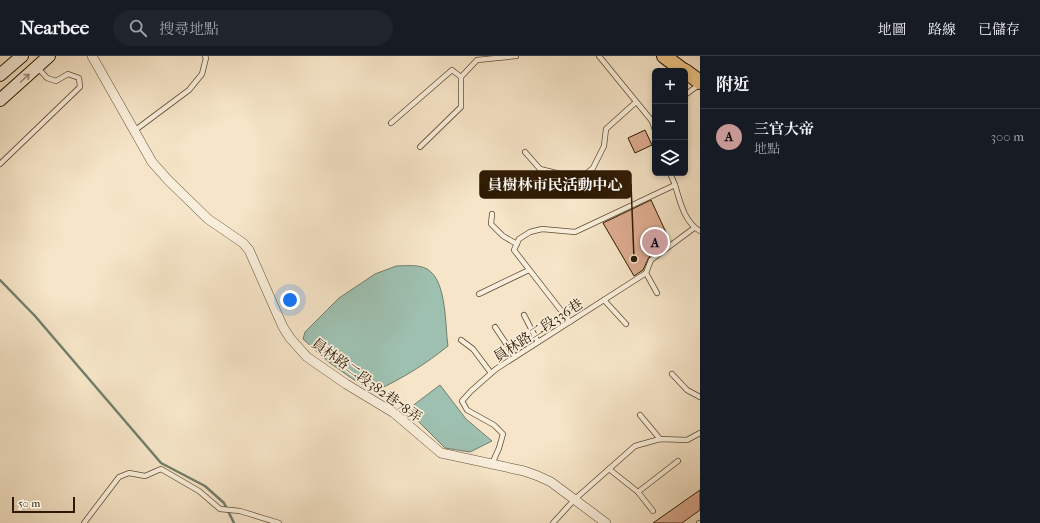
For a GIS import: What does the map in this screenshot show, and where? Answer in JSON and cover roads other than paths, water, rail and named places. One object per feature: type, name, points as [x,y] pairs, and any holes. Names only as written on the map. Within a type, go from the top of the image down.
[{"type":"main road","points":[[0,75],[22,56]]},
{"type":"main road","points":[[0,100],[49,56]]},
{"type":"main road","points":[[664,56],[681,68]]},
{"type":"main road","points":[[688,73],[700,83]]},
{"type":"street","name":"員林路二段382巷78弄","points":[[92,56],[152,162],[168,180],[208,219],[243,243],[249,250],[283,327],[290,338],[307,357],[346,384],[394,412],[441,453],[524,472],[551,482],[606,523]]},
{"type":"lane","points":[[134,131],[189,90],[202,74],[206,58],[205,56]]},
{"type":"lane","points":[[420,147],[461,107],[461,77],[477,60],[516,56]]},
{"type":"lane","points":[[599,56],[636,102],[652,119]]},
{"type":"lane","points":[[0,164],[80,87],[79,78],[68,74],[56,81],[47,78],[37,67]]},
{"type":"lane","points":[[392,123],[452,70],[461,77]]},
{"type":"lane","points":[[688,93],[700,83]]},
{"type":"lane","points":[[525,152],[540,169],[580,179],[593,168],[604,146],[606,128],[636,102]]},
{"type":"lane","points":[[671,176],[685,214],[694,228],[700,231]]},
{"type":"lane","points":[[570,322],[514,250],[519,239],[530,232],[542,230],[575,232],[674,185]]},
{"type":"lane","points":[[492,214],[491,224],[503,236],[517,244]]},
{"type":"lane","name":"員林路二段336巷","points":[[492,465],[503,434],[494,425],[467,410],[462,401],[491,373],[646,273],[651,260],[694,228]]},
{"type":"lane","points":[[479,294],[529,270]]},
{"type":"lane","points":[[646,273],[658,293]]},
{"type":"lane","points":[[604,300],[626,324]]},
{"type":"lane","points":[[524,315],[538,342]]},
{"type":"lane","points":[[495,326],[515,357]]},
{"type":"lane","points":[[461,340],[473,349],[491,373]]},
{"type":"lane","points":[[672,374],[687,390],[700,397]]},
{"type":"lane","points":[[640,415],[660,439]]},
{"type":"lane","points":[[553,523],[574,500],[635,446],[660,439],[687,440],[700,433]]},
{"type":"lane","points":[[638,492],[678,460]]},
{"type":"lane","points":[[84,523],[119,476],[129,473],[145,476],[161,469],[199,491],[220,509],[240,511],[279,523]]},
{"type":"lane","points":[[609,469],[638,492],[653,510]]},
{"type":"waterway","points":[[0,280],[35,316],[161,463],[205,486],[224,503],[234,523]]},
{"type":"place","name":"三官大帝","points":[[655,242]]},
{"type":"place","name":"員樹林市民活動中心","points":[[634,259]]}]
